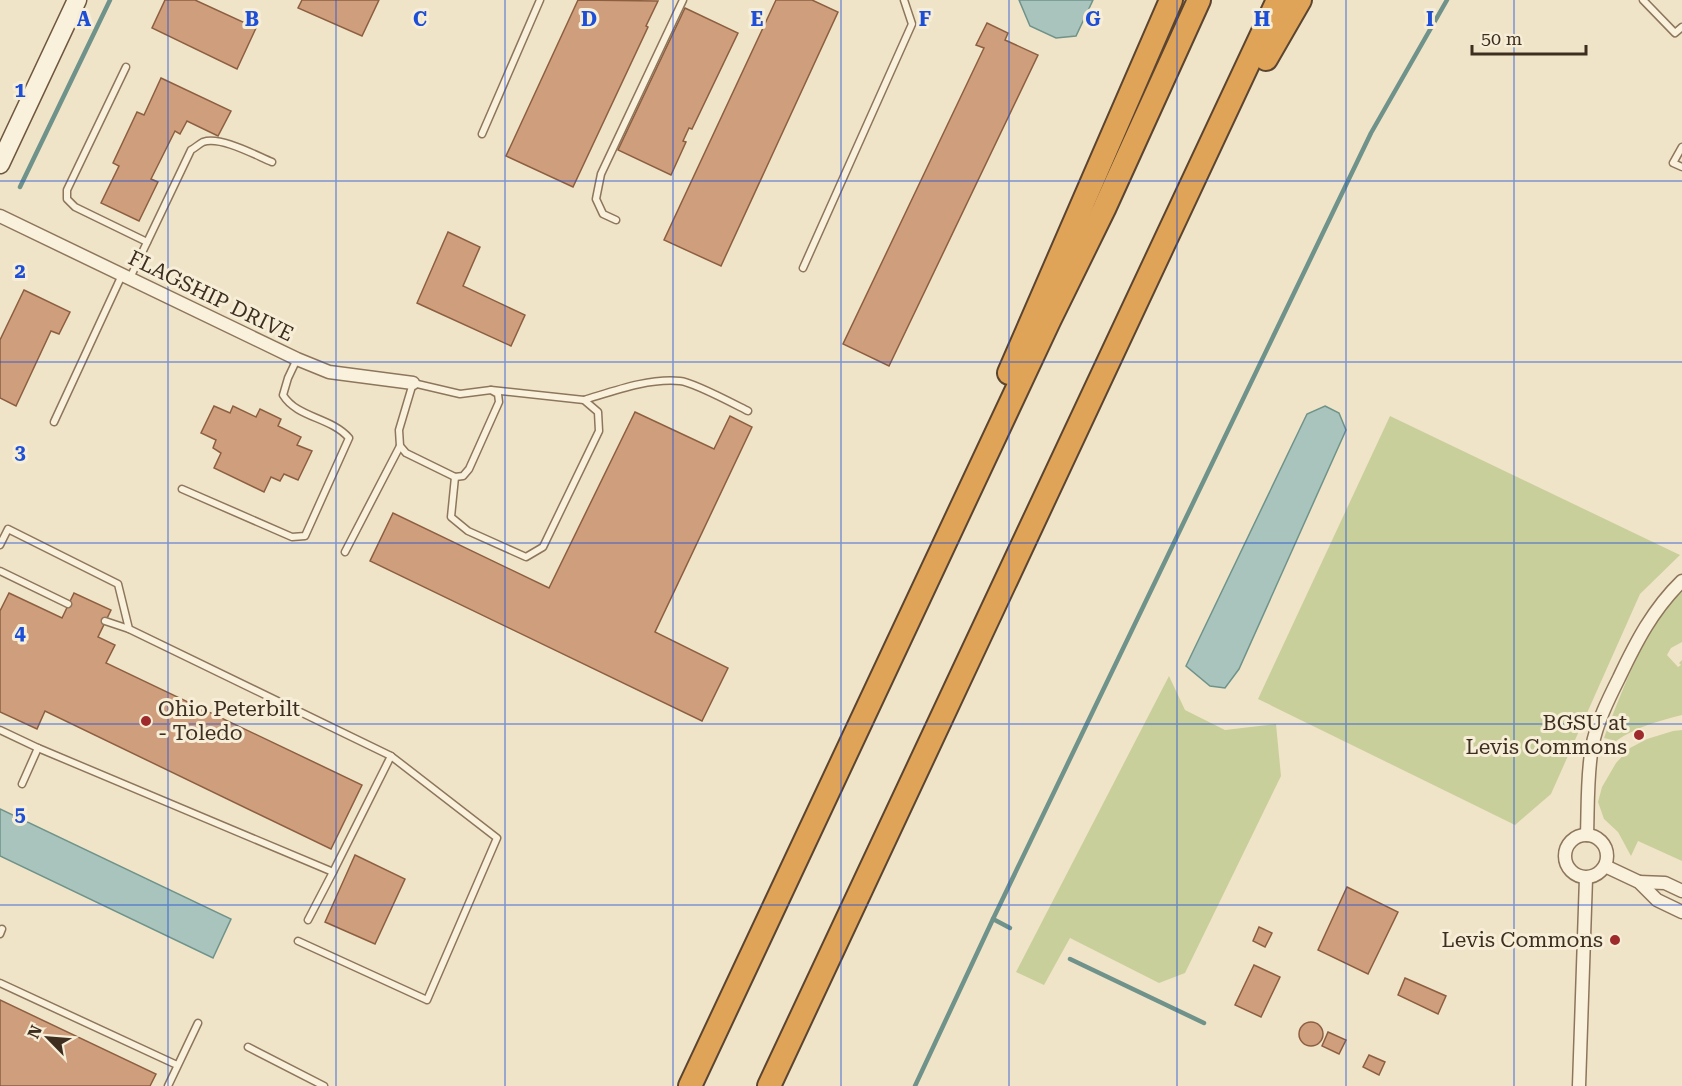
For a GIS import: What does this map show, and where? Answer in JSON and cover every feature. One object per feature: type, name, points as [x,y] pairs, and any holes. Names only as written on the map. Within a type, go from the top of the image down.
[{"type":"highway","points":[[885,668],[1042,293],[1171,0]]},
{"type":"highway","points":[[690,1086],[885,668],[1104,208],[1199,0]]},
{"type":"highway","points":[[769,1086],[1278,0]]},
{"type":"highway","points":[[1160,252],[1300,0]]},
{"type":"street","points":[[0,164],[77,0]]},
{"type":"street","name":"FLAGSHIP DRIVE","points":[[0,216],[297,359],[329,372],[413,383]]},
{"type":"street","points":[[1587,835],[1589,770],[1598,723],[1640,634],[1654,612],[1682,581]]},
{"type":"street","points":[[1587,835],[1596,837],[1605,847],[1608,859],[1605,866],[1597,875],[1586,878],[1570,871],[1564,856],[1571,840],[1587,835]]},
{"type":"street","points":[[1605,866],[1639,882],[1657,900],[1682,912]]},
{"type":"street","points":[[1579,1086],[1586,878]]},
{"type":"street","points":[[1639,882],[1665,883],[1682,891]]},
{"type":"lane","points":[[482,134],[540,0]]},
{"type":"lane","points":[[616,220],[603,214],[596,199],[601,174],[683,0]]},
{"type":"lane","points":[[803,268],[912,24],[904,0]]},
{"type":"lane","points":[[1643,0],[1675,33],[1682,27]]},
{"type":"lane","points":[[126,67],[67,190],[67,200],[75,207],[147,242]]},
{"type":"lane","points":[[54,422],[126,277],[147,242],[191,150],[205,142],[221,142],[272,162]]},
{"type":"lane","points":[[1682,147],[1673,163],[1682,167]]},
{"type":"lane","points":[[182,489],[292,537],[305,536],[349,438],[342,430],[289,405],[283,395],[297,359]]},
{"type":"lane","points":[[345,552],[400,446],[399,430],[413,383],[460,393],[491,390],[584,400],[625,387],[654,382],[682,381],[748,411]]},
{"type":"lane","points":[[400,446],[406,453],[455,477],[463,476],[469,469],[499,402],[498,394],[491,390]]},
{"type":"lane","points":[[455,477],[451,517],[468,531],[526,557],[543,547],[599,431],[598,412],[584,400]]},
{"type":"lane","points":[[0,525],[118,584],[129,629]]},
{"type":"lane","points":[[0,545],[8,529]]},
{"type":"lane","points":[[0,571],[69,604]]},
{"type":"lane","points":[[105,621],[129,629],[391,756],[497,838],[427,1000],[298,941]]},
{"type":"lane","points":[[0,730],[333,872]]},
{"type":"lane","points":[[22,784],[38,748]]},
{"type":"lane","points":[[308,920],[391,756]]},
{"type":"lane","points":[[0,983],[177,1065]]},
{"type":"lane","points":[[168,1086],[198,1023]]},
{"type":"lane","points":[[248,1047],[324,1086]]},
{"type":"green space","points":[[1390,416],[1680,555],[1640,594],[1551,794],[1515,825],[1258,699]]},
{"type":"green space","points":[[1682,592],[1682,642],[1671,648],[1667,655],[1678,667],[1682,660],[1682,715],[1639,728],[1616,741],[1604,738],[1646,640],[1669,606]]},
{"type":"green space","points":[[1169,676],[1185,710],[1225,730],[1276,724],[1281,776],[1185,973],[1159,983],[1070,938],[1044,985],[1016,972]]},
{"type":"green space","points":[[1682,730],[1682,861],[1638,841],[1631,856],[1618,832],[1604,819],[1598,802],[1602,787],[1616,763],[1630,748],[1647,739]]},
{"type":"water","points":[[1019,0],[1093,0],[1076,36],[1056,38],[1030,26]]},
{"type":"water","points":[[1325,406],[1339,413],[1346,430],[1239,669],[1225,688],[1210,686],[1186,666],[1307,414]]},
{"type":"water","points":[[0,809],[231,919],[213,958],[0,856]]},
{"type":"building","points":[[165,0],[195,0],[256,28],[237,69],[152,28]]},
{"type":"building","points":[[302,0],[379,0],[362,36],[298,8]]},
{"type":"building","points":[[578,0],[658,1],[573,187],[506,156]]},
{"type":"building","points":[[776,0],[812,0],[838,12],[721,266],[664,240]]},
{"type":"building","points":[[685,8],[738,33],[692,129],[689,128],[683,141],[686,142],[671,175],[618,150]]},
{"type":"building","points":[[987,23],[1008,33],[1005,40],[1038,55],[889,366],[843,344],[984,48],[976,45]]},
{"type":"building","points":[[161,78],[231,111],[218,136],[187,121],[180,134],[175,131],[151,179],[158,182],[139,221],[101,203],[119,166],[113,163],[137,112],[144,115]]},
{"type":"building","points":[[448,232],[480,247],[463,286],[525,315],[511,346],[417,303]]},
{"type":"building","points":[[24,290],[70,312],[59,334],[51,331],[16,406],[0,398],[0,340]]},
{"type":"building","points":[[214,406],[230,413],[233,406],[256,417],[260,409],[281,419],[278,426],[301,437],[297,445],[312,451],[298,480],[284,474],[280,481],[271,477],[264,492],[214,468],[221,453],[213,448],[216,440],[201,433]]},
{"type":"building","points":[[635,412],[714,449],[730,416],[752,427],[655,632],[728,668],[702,721],[370,561],[393,513],[549,588]]},
{"type":"building","name":"Ohio Peterbilt - Toledo","points":[[9,593],[62,618],[74,593],[111,610],[98,637],[115,645],[106,663],[362,785],[331,849],[45,711],[37,729],[0,712],[0,611]]},
{"type":"building","points":[[355,855],[405,879],[375,944],[325,922]]},
{"type":"building","points":[[1347,887],[1398,912],[1368,974],[1318,950]]},
{"type":"building","points":[[1259,927],[1272,933],[1265,947],[1253,941]]},
{"type":"building","points":[[1254,965],[1280,977],[1261,1017],[1235,1005]]},
{"type":"building","points":[[1405,978],[1446,996],[1438,1014],[1398,995]]},
{"type":"building","points":[[0,1000],[156,1074],[150,1086],[0,1086]]},
{"type":"building","points":[[1311,1022],[1320,1025],[1323,1034],[1320,1043],[1311,1046],[1302,1043],[1299,1034],[1302,1025]]},
{"type":"building","points":[[1328,1032],[1346,1040],[1339,1054],[1322,1046]]},
{"type":"building","points":[[1369,1055],[1385,1062],[1379,1075],[1363,1067]]},
{"type":"waterway","points":[[20,187],[110,0]]},
{"type":"waterway","points":[[915,1086],[1371,133],[1447,0]]},
{"type":"waterway","points":[[993,919],[1010,928]]},
{"type":"waterway","points":[[1070,959],[1204,1023]]},
{"type":"place","name":"Ohio Peterbilt - Toledo","points":[[146,721]]},
{"type":"place","name":"BGSU at Levis Commons","points":[[1639,735]]},
{"type":"place","name":"Levis Commons","points":[[1615,940]]}]
